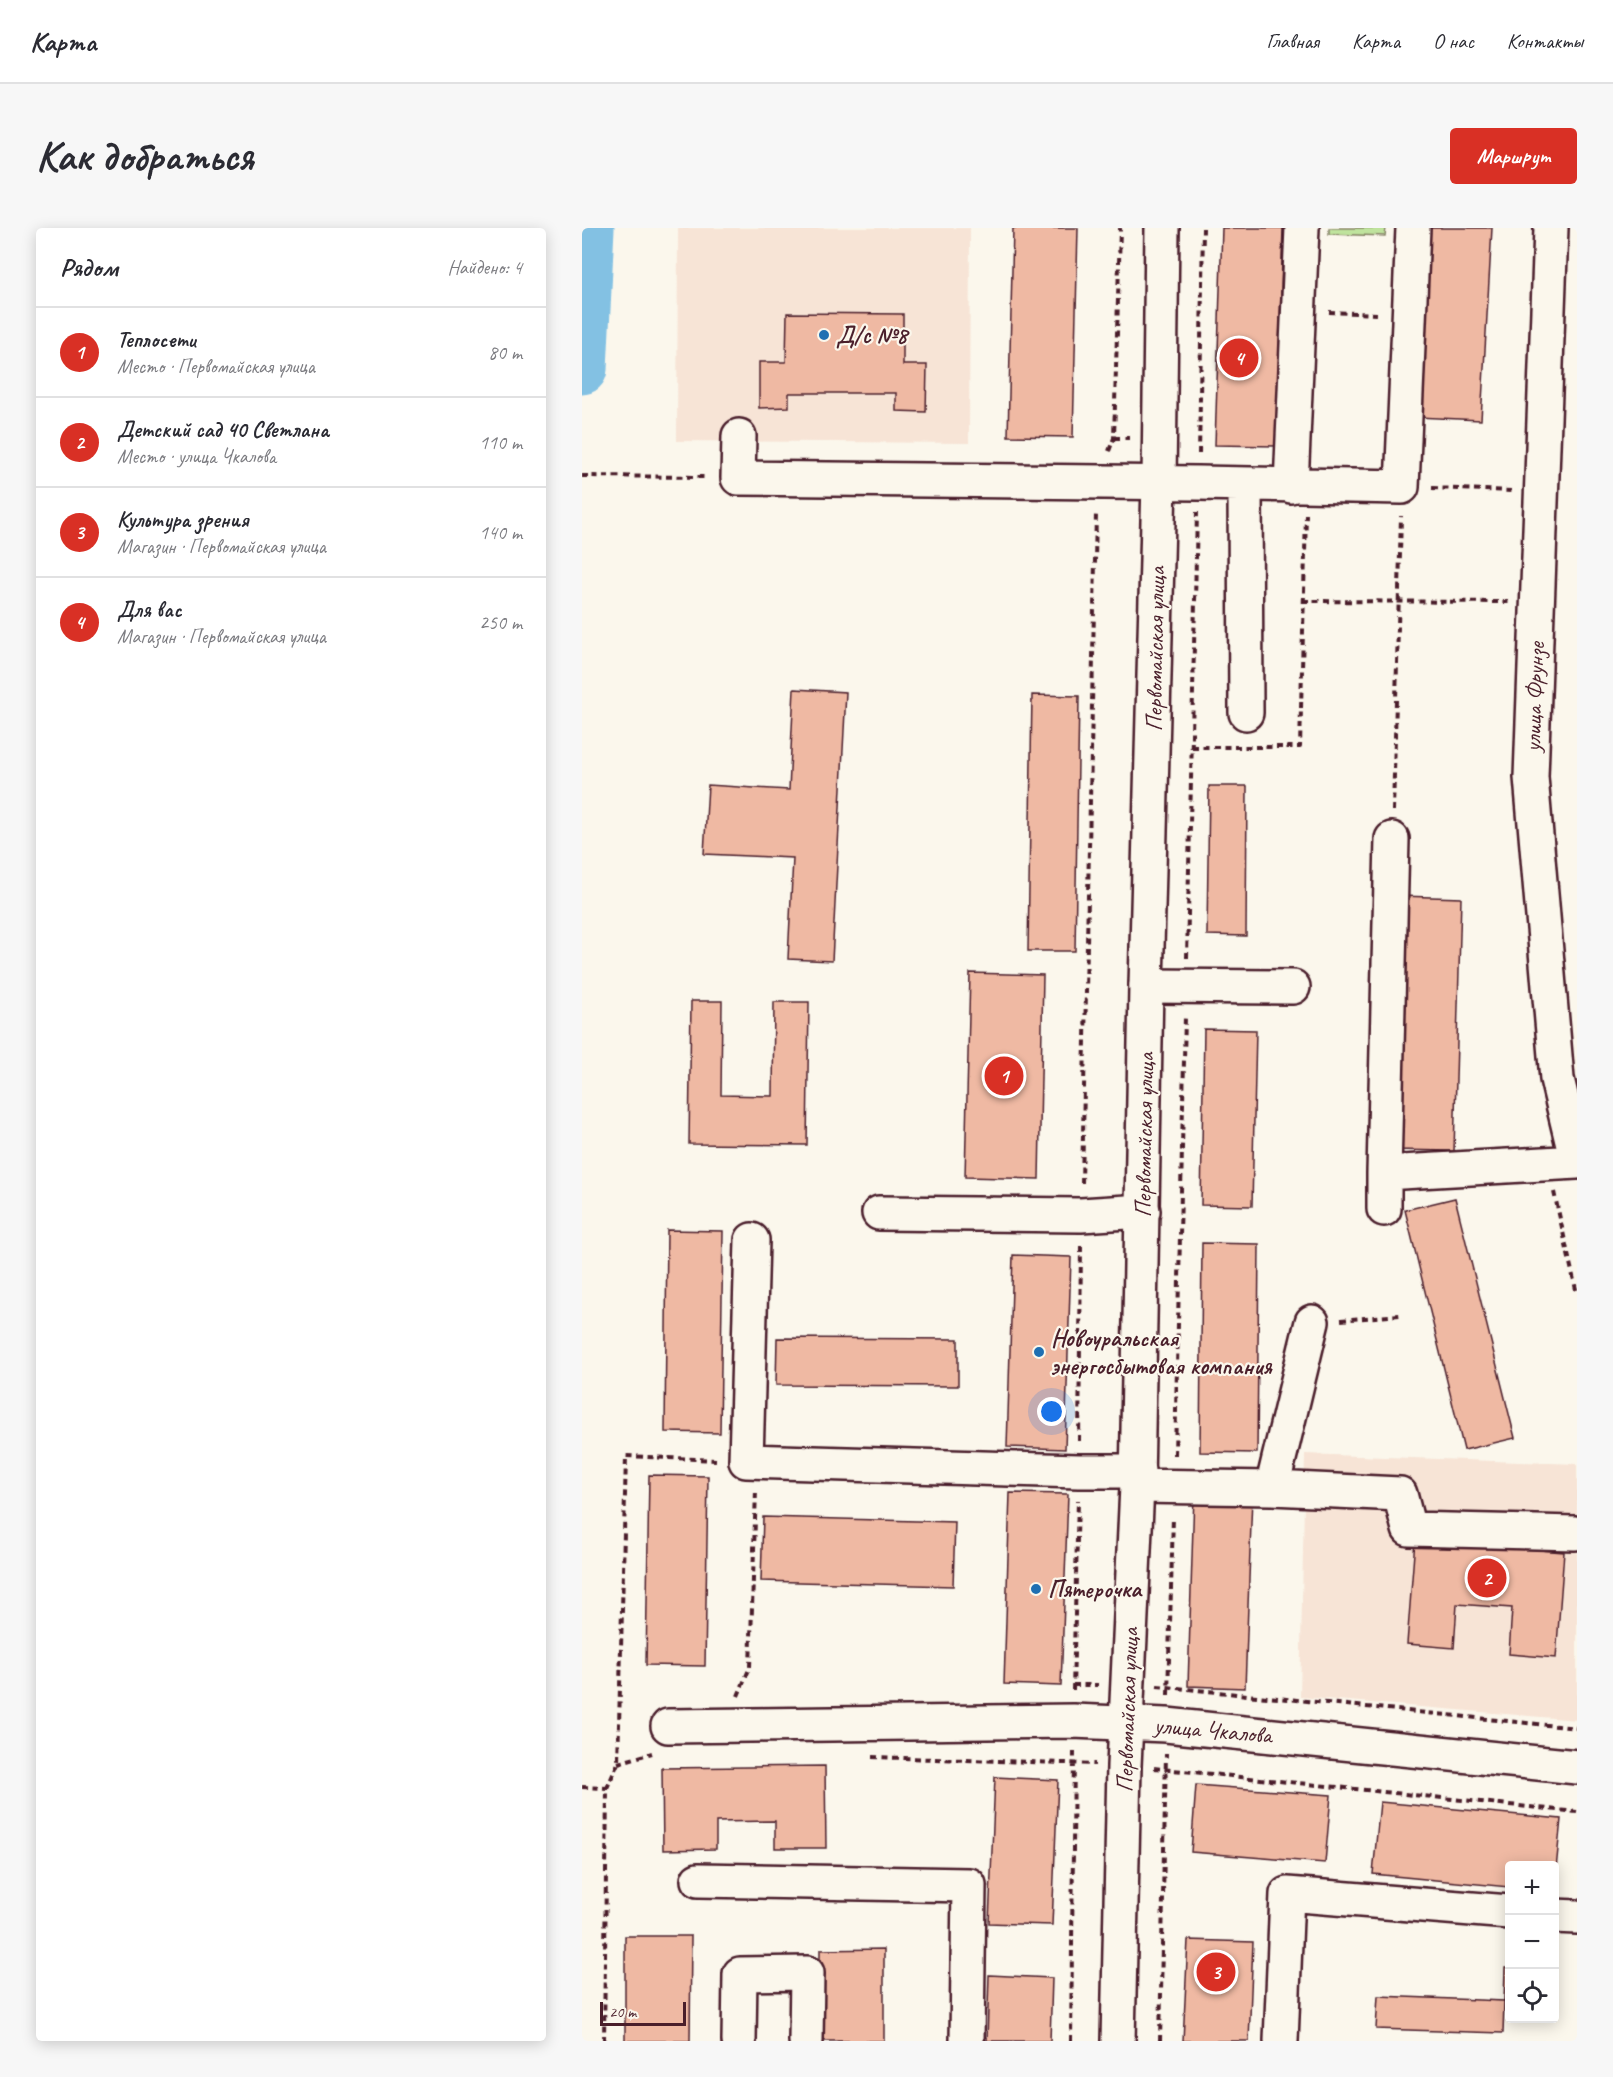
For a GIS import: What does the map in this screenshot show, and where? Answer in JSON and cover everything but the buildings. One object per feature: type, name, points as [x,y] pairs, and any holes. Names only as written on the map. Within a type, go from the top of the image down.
[{"type":"street","name":"Первомайская улица","points":[[1118,2041],[1126,1722],[1138,1479],[1146,986],[1159,482],[1162,228]]},
{"type":"street","points":[[1299,486],[1298,311],[1302,228]]},
{"type":"street","points":[[739,436],[738,478],[1402,487],[1413,228]]},
{"type":"street","name":"улица Фрунзе","points":[[1551,228],[1532,777],[1557,1079],[1577,1162]]},
{"type":"street","points":[[1245,484],[1246,713]]},
{"type":"street","points":[[1384,1209],[1392,839]]},
{"type":"street","points":[[1146,986],[1293,987]]},
{"type":"street","points":[[1384,1173],[1577,1162]]},
{"type":"street","points":[[879,1213],[1081,1215],[1143,1211]]},
{"type":"street","points":[[752,1240],[752,1461],[1079,1471],[1138,1479],[1174,1487],[1272,1488],[1400,1494],[1409,1529],[1575,1533]]},
{"type":"street","points":[[1272,1488],[1312,1322]]},
{"type":"street","name":"улица Чкалова","points":[[668,1726],[1126,1722],[1577,1767]]},
{"type":"street","points":[[698,1880],[969,1885],[967,2041]]},
{"type":"street","points":[[1281,2041],[1287,1894],[1505,1912]]},
{"type":"street","points":[[1559,1916],[1577,1917]]},
{"type":"street","points":[[740,2041],[740,1974],[807,1973],[806,2041]]},
{"type":"path","points":[[1071,2041],[1073,1685],[1079,1471],[1081,1215],[1096,483],[1114,438],[1120,228]]},
{"type":"path","points":[[1160,2041],[1203,228]]},
{"type":"path","points":[[1298,311],[1379,314]]},
{"type":"path","points":[[582,476],[738,478]]},
{"type":"path","points":[[1192,747],[1300,747],[1303,601],[1299,486]]},
{"type":"path","points":[[1392,839],[1402,487],[1519,492]]},
{"type":"path","points":[[1303,601],[1515,602]]},
{"type":"path","points":[[1312,1322],[1400,1315]]},
{"type":"path","points":[[604,2041],[607,1788],[618,1763],[627,1456],[752,1461],[750,1667],[736,1699]]},
{"type":"path","points":[[1073,1685],[1168,1686],[1577,1728]]},
{"type":"path","points":[[1166,1769],[1577,1812]]},
{"type":"path","points":[[582,1786],[607,1788]]},
{"type":"shaded area","name":"Д/с №8","points":[[678,228],[970,228],[969,443],[677,441]]},
{"type":"shaded area","points":[[1305,1454],[1577,1464],[1577,1720],[1300,1697]]},
{"type":"green space","points":[[1329,228],[1386,228],[1385,236],[1329,234]]},
{"type":"waterway","points":[[582,369],[589,228]]},
{"type":"place","name":"Д/с №8","points":[[824,335]]},
{"type":"place","name":"Для вас","points":[[1239,358]]},
{"type":"place","name":"Теплосети","points":[[1004,1076]]},
{"type":"place","name":"Новоуральская энергосбытовая компания","points":[[1039,1352]]},
{"type":"place","name":"Детский сад 40 Светлана","points":[[1487,1578]]},
{"type":"place","name":"Пятерочка","points":[[1036,1589]]},
{"type":"place","name":"Культура зрения","points":[[1216,1972]]}]
